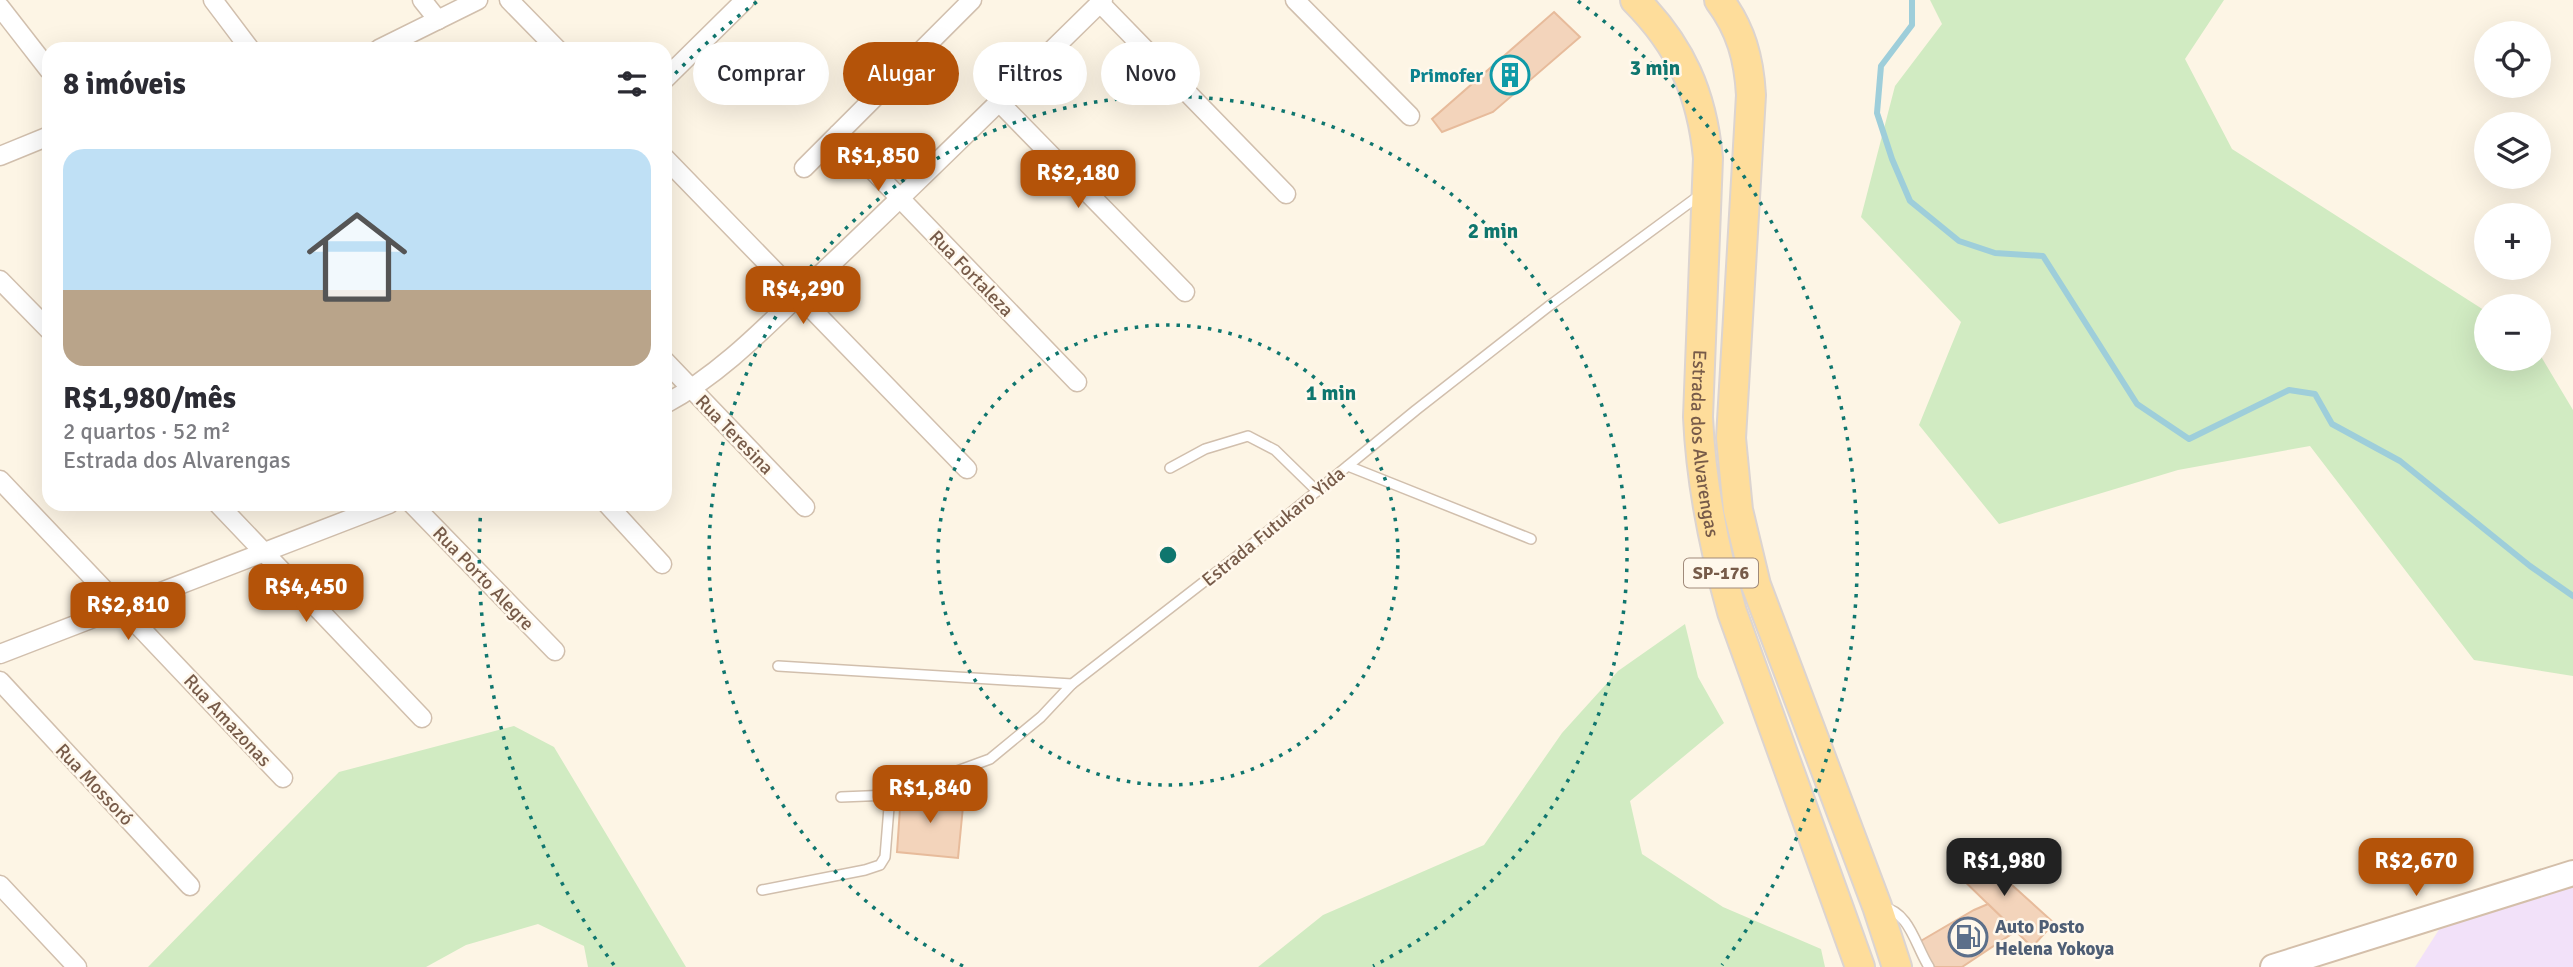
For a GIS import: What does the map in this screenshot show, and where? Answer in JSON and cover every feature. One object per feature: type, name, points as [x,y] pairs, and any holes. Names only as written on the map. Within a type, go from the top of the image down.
[{"type":"main road","name":"Estrada dos Alvarengas","points":[[1635,0],[1666,36],[1693,83],[1705,124],[1709,158],[1698,417],[1708,514],[1732,612],[1860,967]]},
{"type":"main road","name":"Estrada dos Alvarengas","points":[[1719,0],[1738,27],[1750,78],[1751,103],[1731,438],[1738,510],[1756,585],[1877,906],[1897,967]]},
{"type":"main road","points":[[1732,0],[1738,27]]},
{"type":"street","points":[[213,0],[245,42]]},
{"type":"street","points":[[422,0],[438,20]]},
{"type":"street","points":[[393,42],[478,0]]},
{"type":"street","points":[[509,0],[551,42]]},
{"type":"street","points":[[672,72],[745,0]]},
{"type":"street","points":[[804,168],[972,0]]},
{"type":"street","points":[[1295,0],[1410,116]]},
{"type":"street","points":[[1059,42],[1101,1],[1286,194]]},
{"type":"street","points":[[0,8],[42,61]]},
{"type":"street","points":[[672,400],[725,363],[899,199],[994,105]]},
{"type":"street","points":[[1002,105],[1185,292]]},
{"type":"street","name":"Rua Fortaleza","points":[[838,134],[1077,382]]},
{"type":"street","points":[[0,156],[42,139]]},
{"type":"street","points":[[672,165],[967,469]]},
{"type":"street","points":[[0,280],[42,323]]},
{"type":"street","name":"Rua Teresina","points":[[672,369],[806,507]]},
{"type":"street","name":"Rua Amazonas","points":[[0,480],[283,778]]},
{"type":"street","points":[[225,511],[422,718]]},
{"type":"street","points":[[0,654],[370,511]]},
{"type":"street","name":"Rua Porto Alegre","points":[[419,511],[555,651]]},
{"type":"street","points":[[613,511],[662,564]]},
{"type":"street","name":"Rua Mossoró","points":[[0,681],[190,886]]},
{"type":"street","points":[[2273,967],[2573,873]]},
{"type":"street","points":[[0,884],[77,967]]},
{"type":"lane","name":"Estrada Futukaro Yida","points":[[890,795],[898,785],[909,781],[946,775],[990,759],[1041,717],[1072,684],[1245,550],[1549,306],[1707,190]]},
{"type":"lane","points":[[1170,468],[1205,449],[1248,436],[1275,450],[1317,492]]},
{"type":"lane","points":[[1348,466],[1531,539]]},
{"type":"lane","points":[[778,666],[1072,684]]},
{"type":"lane","points":[[762,890],[880,865],[885,857],[890,795],[841,797]]},
{"type":"lane","points":[[1877,906],[1894,909],[1908,925],[1929,967]]},
{"type":"shaded area","points":[[2573,886],[2573,967],[2415,967],[2440,928]]},
{"type":"green space","points":[[1930,0],[2224,0],[2185,59],[2232,149],[2474,304],[2474,371],[2550,371],[2573,410],[2573,676],[2474,660],[2310,446],[2178,470],[1999,524],[1919,425],[1961,322],[1861,217],[1895,86],[1942,24]]},
{"type":"green space","points":[[1685,624],[1698,677],[1724,723],[1630,801],[1642,854],[1723,907],[1821,949],[1825,967],[1258,967],[1323,915],[1484,845],[1562,733],[1618,671]]},
{"type":"green space","points":[[514,726],[554,747],[686,967],[588,967],[584,946],[538,924],[466,945],[426,967],[148,967],[339,772]]},
{"type":"building","name":"Primofer","points":[[1554,12],[1580,37],[1493,112],[1442,132],[1432,119]]},
{"type":"building","points":[[901,794],[964,796],[958,858],[897,852]]},
{"type":"building","points":[[1972,849],[2054,923],[2032,947],[1953,870]]},
{"type":"building","name":"Auto Posto Helena Yokoya","points":[[1988,904],[2016,931],[1962,967],[1934,967],[1919,942]]},
{"type":"waterway","points":[[1912,0],[1912,25],[1881,66],[1877,113],[1892,159],[1910,201],[1959,241],[1995,253],[2043,256],[2137,404],[2189,439],[2289,390],[2315,394],[2332,424],[2400,461],[2530,566],[2573,596]]},
{"type":"place","name":"Primofer","points":[[1510,75]]},
{"type":"place","name":"Auto Posto Helena Yokoya","points":[[1968,937]]}]
